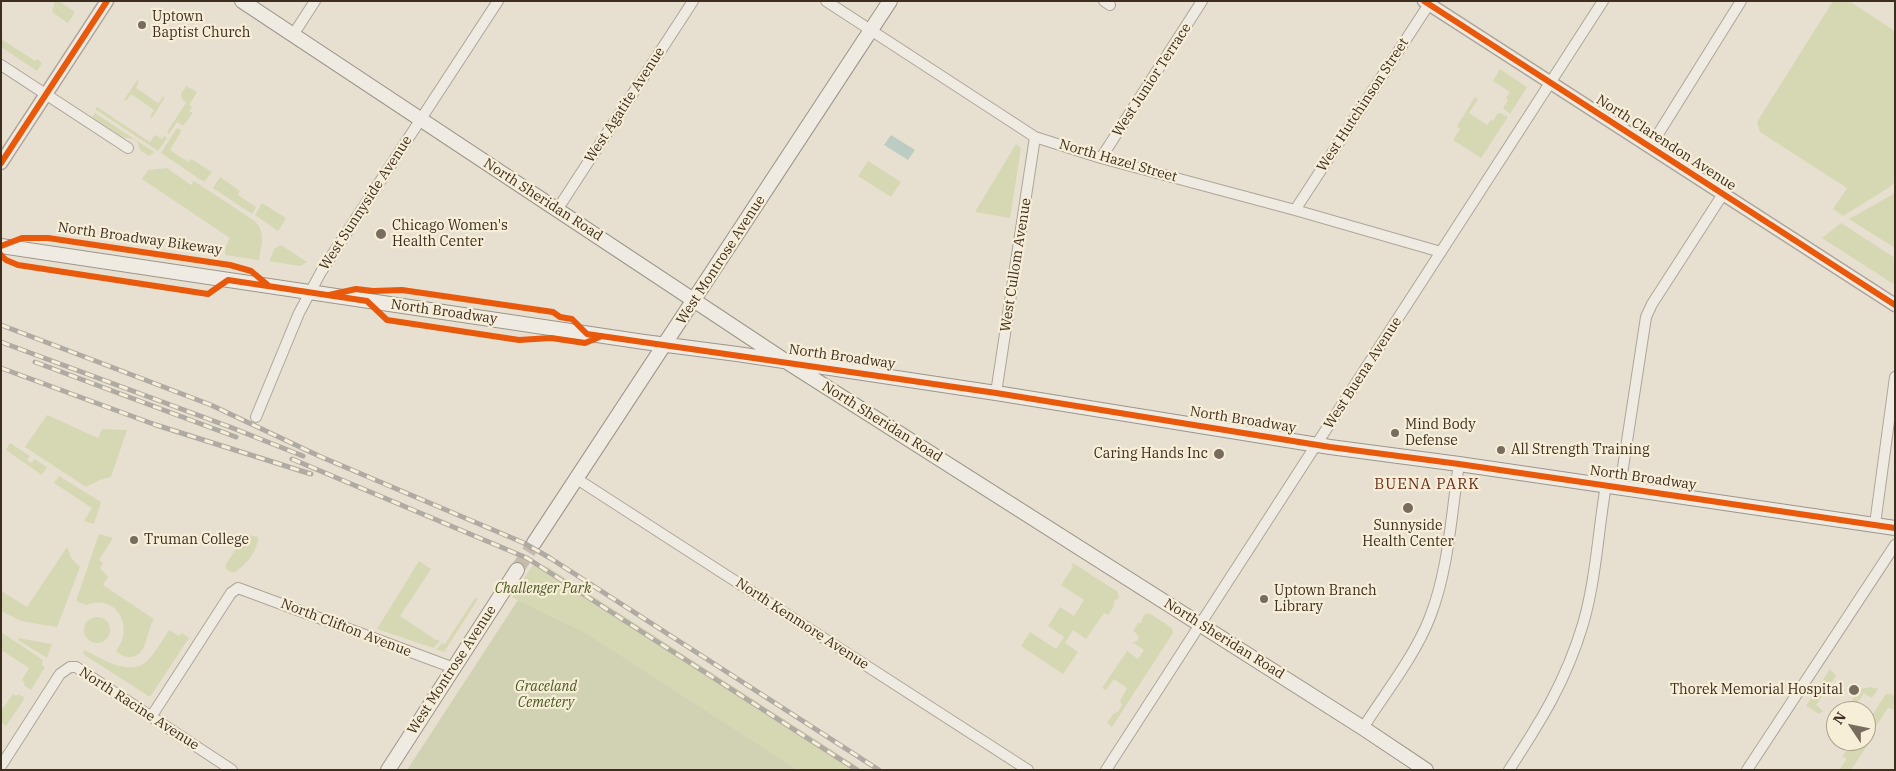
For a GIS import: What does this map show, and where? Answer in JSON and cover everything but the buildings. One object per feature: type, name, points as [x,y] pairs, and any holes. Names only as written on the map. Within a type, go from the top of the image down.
[{"type":"main road","name":"North Sheridan Road","points":[[242,1],[787,362],[1426,770]]},
{"type":"main road","name":"West Montrose Avenue","points":[[534,543],[890,1]]},
{"type":"main road","name":"North Broadway","points":[[1,246],[996,393],[1317,444],[1895,528]]},
{"type":"main road","name":"West Montrose Avenue","points":[[388,770],[517,570]]},
{"type":"street","points":[[1,163],[107,1]]},
{"type":"street","points":[[293,35],[315,1]]},
{"type":"street","name":"West Sunnyside Avenue","points":[[256,417],[299,313],[321,272],[498,1]]},
{"type":"street","name":"West Agatite Avenue","points":[[557,210],[693,1]]},
{"type":"street","name":"North Hazel Street","points":[[826,1],[1035,137],[1101,158],[1296,210],[1441,252]]},
{"type":"street","name":"West Junior Terrace","points":[[1101,158],[1202,1]]},
{"type":"street","name":"West Buena Avenue","points":[[1106,770],[1604,1]]},
{"type":"street","points":[[1650,147],[1741,1]]},
{"type":"street","name":"North Clarendon Avenue","points":[[1428,2],[1895,305]]},
{"type":"street","name":"West Hutchinson Street","points":[[1296,210],[1428,2]]},
{"type":"street","points":[[1,65],[128,148]]},
{"type":"street","name":"West Cullom Avenue","points":[[996,393],[1035,137]]},
{"type":"street","points":[[1509,770],[1553,700],[1577,641],[1586,610],[1613,486],[1646,318],[1652,304],[1723,194]]},
{"type":"street","points":[[1875,524],[1895,377]]},
{"type":"street","points":[[1363,728],[1416,646],[1430,617],[1447,557],[1459,464]]},
{"type":"street","name":"North Kenmore Avenue","points":[[577,479],[1028,770]]},
{"type":"street","points":[[1747,770],[1895,545]]},
{"type":"street","name":"North Clifton Avenue","points":[[151,717],[231,593],[238,588],[454,668]]},
{"type":"street","name":"North Racine Avenue","points":[[1,766],[60,674],[70,668],[80,669],[232,770]]},
{"type":"green space","points":[[55,1],[59,1],[75,12],[68,23],[52,12]]},
{"type":"green space","points":[[1833,1],[1849,1],[1895,31],[1895,182],[1843,216],[1833,209],[1847,188],[1760,132],[1757,122]]},
{"type":"green space","points":[[1,39],[35,61],[37,59],[42,63],[37,71],[1,47]]},
{"type":"green space","points":[[1500,69],[1527,87],[1510,114],[1503,108],[1510,92],[1493,81]]},
{"type":"green space","points":[[137,80],[139,81],[136,88],[158,103],[165,97],[152,118],[150,116],[154,110],[131,94],[127,100],[124,100]]},
{"type":"green space","points":[[186,86],[197,92],[189,105],[192,107],[189,111],[193,113],[183,126],[177,122],[169,134],[167,132],[186,103],[182,99],[181,94]]},
{"type":"green space","points":[[1475,97],[1478,99],[1469,113],[1487,125],[1491,120],[1493,121],[1498,113],[1508,117],[1481,158],[1453,140],[1460,129],[1457,126]]},
{"type":"green space","points":[[97,107],[150,142],[155,135],[162,139],[164,136],[167,138],[158,151],[95,109]]},
{"type":"green space","points":[[95,113],[154,152],[149,156],[140,150],[137,141],[122,137],[92,117]]},
{"type":"green space","points":[[177,128],[182,130],[170,150],[188,162],[191,159],[212,172],[204,182],[161,153]]},
{"type":"green space","points":[[1016,144],[1021,148],[1010,218],[975,212]]},
{"type":"green space","points":[[868,161],[901,182],[891,197],[858,176]]},
{"type":"green space","points":[[167,168],[191,185],[194,181],[256,222],[262,236],[259,260],[225,255],[226,245],[230,238],[142,179],[148,170]]},
{"type":"green space","points":[[220,177],[240,191],[238,195],[256,207],[252,214],[213,188]]},
{"type":"green space","points":[[1895,193],[1895,248],[1849,219]]},
{"type":"green space","points":[[262,203],[286,218],[278,231],[255,215]]},
{"type":"green space","points":[[1841,223],[1895,258],[1895,285],[1822,238]]},
{"type":"green space","points":[[281,245],[307,262],[300,266],[269,261],[275,248]]},
{"type":"green space","points":[[47,415],[98,438],[102,429],[127,430],[111,477],[86,487],[25,447]]},
{"type":"green space","points":[[10,443],[30,456],[27,460],[32,463],[34,459],[47,467],[42,475],[6,450]]},
{"type":"green space","points":[[59,476],[101,502],[94,524],[84,521],[92,508],[54,483]]},
{"type":"green space","points":[[99,534],[113,538],[99,560],[103,563],[100,568],[108,577],[103,585],[154,619],[146,642],[140,653],[136,656],[126,657],[116,651],[124,632],[120,614],[114,608],[106,604],[86,605],[76,601]]},
{"type":"green space","points":[[245,534],[257,537],[258,535],[254,551],[235,572],[230,571],[225,566]]},
{"type":"green space","points":[[67,547],[71,558],[80,567],[57,627],[21,621],[1,611],[1,591],[27,607]]},
{"type":"green space","points":[[419,561],[431,569],[400,616],[440,641],[433,648],[377,629]]},
{"type":"green space","name":"Challenger Park","points":[[534,563],[548,567],[863,770],[798,770],[586,633],[512,597]]},
{"type":"green space","points":[[1073,563],[1118,592],[1119,598],[1114,601],[1113,608],[1108,615],[1104,613],[1086,639],[1073,630],[1065,643],[1078,652],[1063,674],[1021,646],[1030,632],[1056,649],[1064,637],[1048,626],[1060,607],[1074,616],[1084,600],[1061,585],[1073,567],[1071,565]]},
{"type":"green space","points":[[475,598],[478,599],[444,652],[436,649],[442,643],[445,644]]},
{"type":"green space","name":"Graceland Cemetery","points":[[518,600],[586,633],[798,770],[407,770]]},
{"type":"green space","points":[[1149,613],[1172,628],[1173,633],[1112,727],[1107,723],[1122,705],[1120,701],[1127,688],[1114,679],[1106,690],[1102,688],[1127,651],[1138,659],[1144,650],[1132,642],[1137,641],[1139,638],[1133,631],[1138,623],[1141,623],[1144,615]]},
{"type":"green space","points":[[97,617],[106,621],[110,630],[106,639],[97,643],[88,639],[84,630],[88,621]]},
{"type":"green space","points":[[169,630],[179,636],[182,633],[189,638],[150,697],[83,654],[84,650],[108,662],[126,667],[142,665],[149,659]]},
{"type":"green space","points":[[1,632],[43,660],[42,665],[45,667],[31,690],[24,685],[25,683],[22,680],[29,668],[1,650]]},
{"type":"green space","points":[[18,638],[52,644],[47,658],[18,640]]},
{"type":"green space","points":[[1830,669],[1836,676],[1816,705],[1823,711],[1819,714],[1806,706]]},
{"type":"green space","points":[[1871,687],[1878,689],[1872,698],[1864,693],[1859,701],[1851,701],[1854,697],[1849,693],[1850,691]]},
{"type":"green space","points":[[13,694],[16,696],[18,694],[25,698],[6,726],[1,722],[1,711]]},
{"type":"green space","points":[[1886,694],[1895,696],[1895,710],[1888,708],[1876,726],[1876,709]]},
{"type":"green space","points":[[1846,751],[1864,751],[1851,770],[1839,770],[1847,759],[1842,756]]},
{"type":"shaded area","points":[[891,135],[915,150],[908,160],[884,145]]},
{"type":"tunnel","points":[[517,570],[534,543]]},
{"type":"railway","points":[[1,325],[211,405],[319,456],[524,543],[879,770]]},
{"type":"railway","points":[[1,342],[303,456]]},
{"type":"railway","points":[[35,362],[236,437]]},
{"type":"railway","points":[[1,368],[156,425],[311,474]]},
{"type":"railway","points":[[292,459],[527,558],[857,770]]},
{"type":"cycle path","points":[[1,163],[107,1]]},
{"type":"cycle path","points":[[1424,1],[1895,305]]},
{"type":"cycle path","name":"North Broadway Bikeway","points":[[1,246],[22,238],[48,238],[230,265],[251,271],[269,286]]},
{"type":"cycle path","points":[[1,255],[6,260],[18,265],[208,294],[228,280],[367,301],[387,320],[519,340],[551,338],[585,343],[602,336]]},
{"type":"cycle path","points":[[329,295],[356,289],[373,291],[402,290],[553,312],[560,317],[572,319],[587,334],[996,393],[1330,447],[1895,528]]},
{"type":"place","name":"Uptown Baptist Church","points":[[142,25]]},
{"type":"place","name":"Chicago Women's Health Center","points":[[381,234]]},
{"type":"place","name":"Mind Body Defense","points":[[1395,433]]},
{"type":"place","name":"All Strength Training","points":[[1501,450]]},
{"type":"place","name":"Caring Hands Inc","points":[[1219,454]]},
{"type":"place","name":"Sunnyside Health Center","points":[[1408,508]]},
{"type":"place","name":"Truman College","points":[[134,540]]},
{"type":"place","name":"Uptown Branch Library","points":[[1264,599]]},
{"type":"place","name":"Thorek Memorial Hospital","points":[[1854,690]]},
{"type":"district","name":"BUENA PARK","points":[[1427,485]]}]
